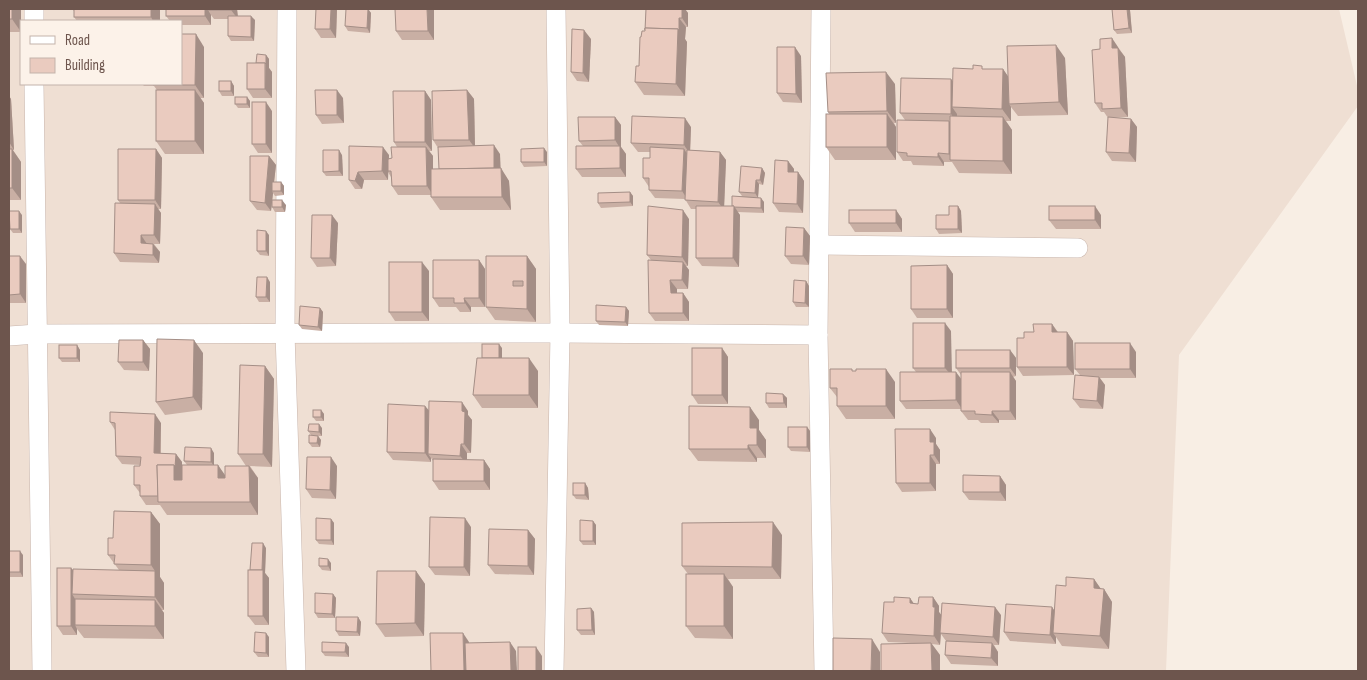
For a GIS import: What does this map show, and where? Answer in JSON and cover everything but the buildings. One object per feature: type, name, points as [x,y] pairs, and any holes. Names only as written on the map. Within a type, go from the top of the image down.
[{"type":"street","points":[[286,9],[285,333],[296,671]]},
{"type":"street","points":[[554,671],[560,333],[556,9]]},
{"type":"street","points":[[821,9],[818,335],[824,671]]},
{"type":"street","points":[[34,85],[42,671]]},
{"type":"street","points":[[819,245],[1078,248]]},
{"type":"street","points":[[9,336],[37,334],[285,333],[818,335]]},
{"type":"shaded area","points":[[9,9],[1339,9],[1358,90],[1358,106],[1179,355],[1166,671],[9,671]]}]
